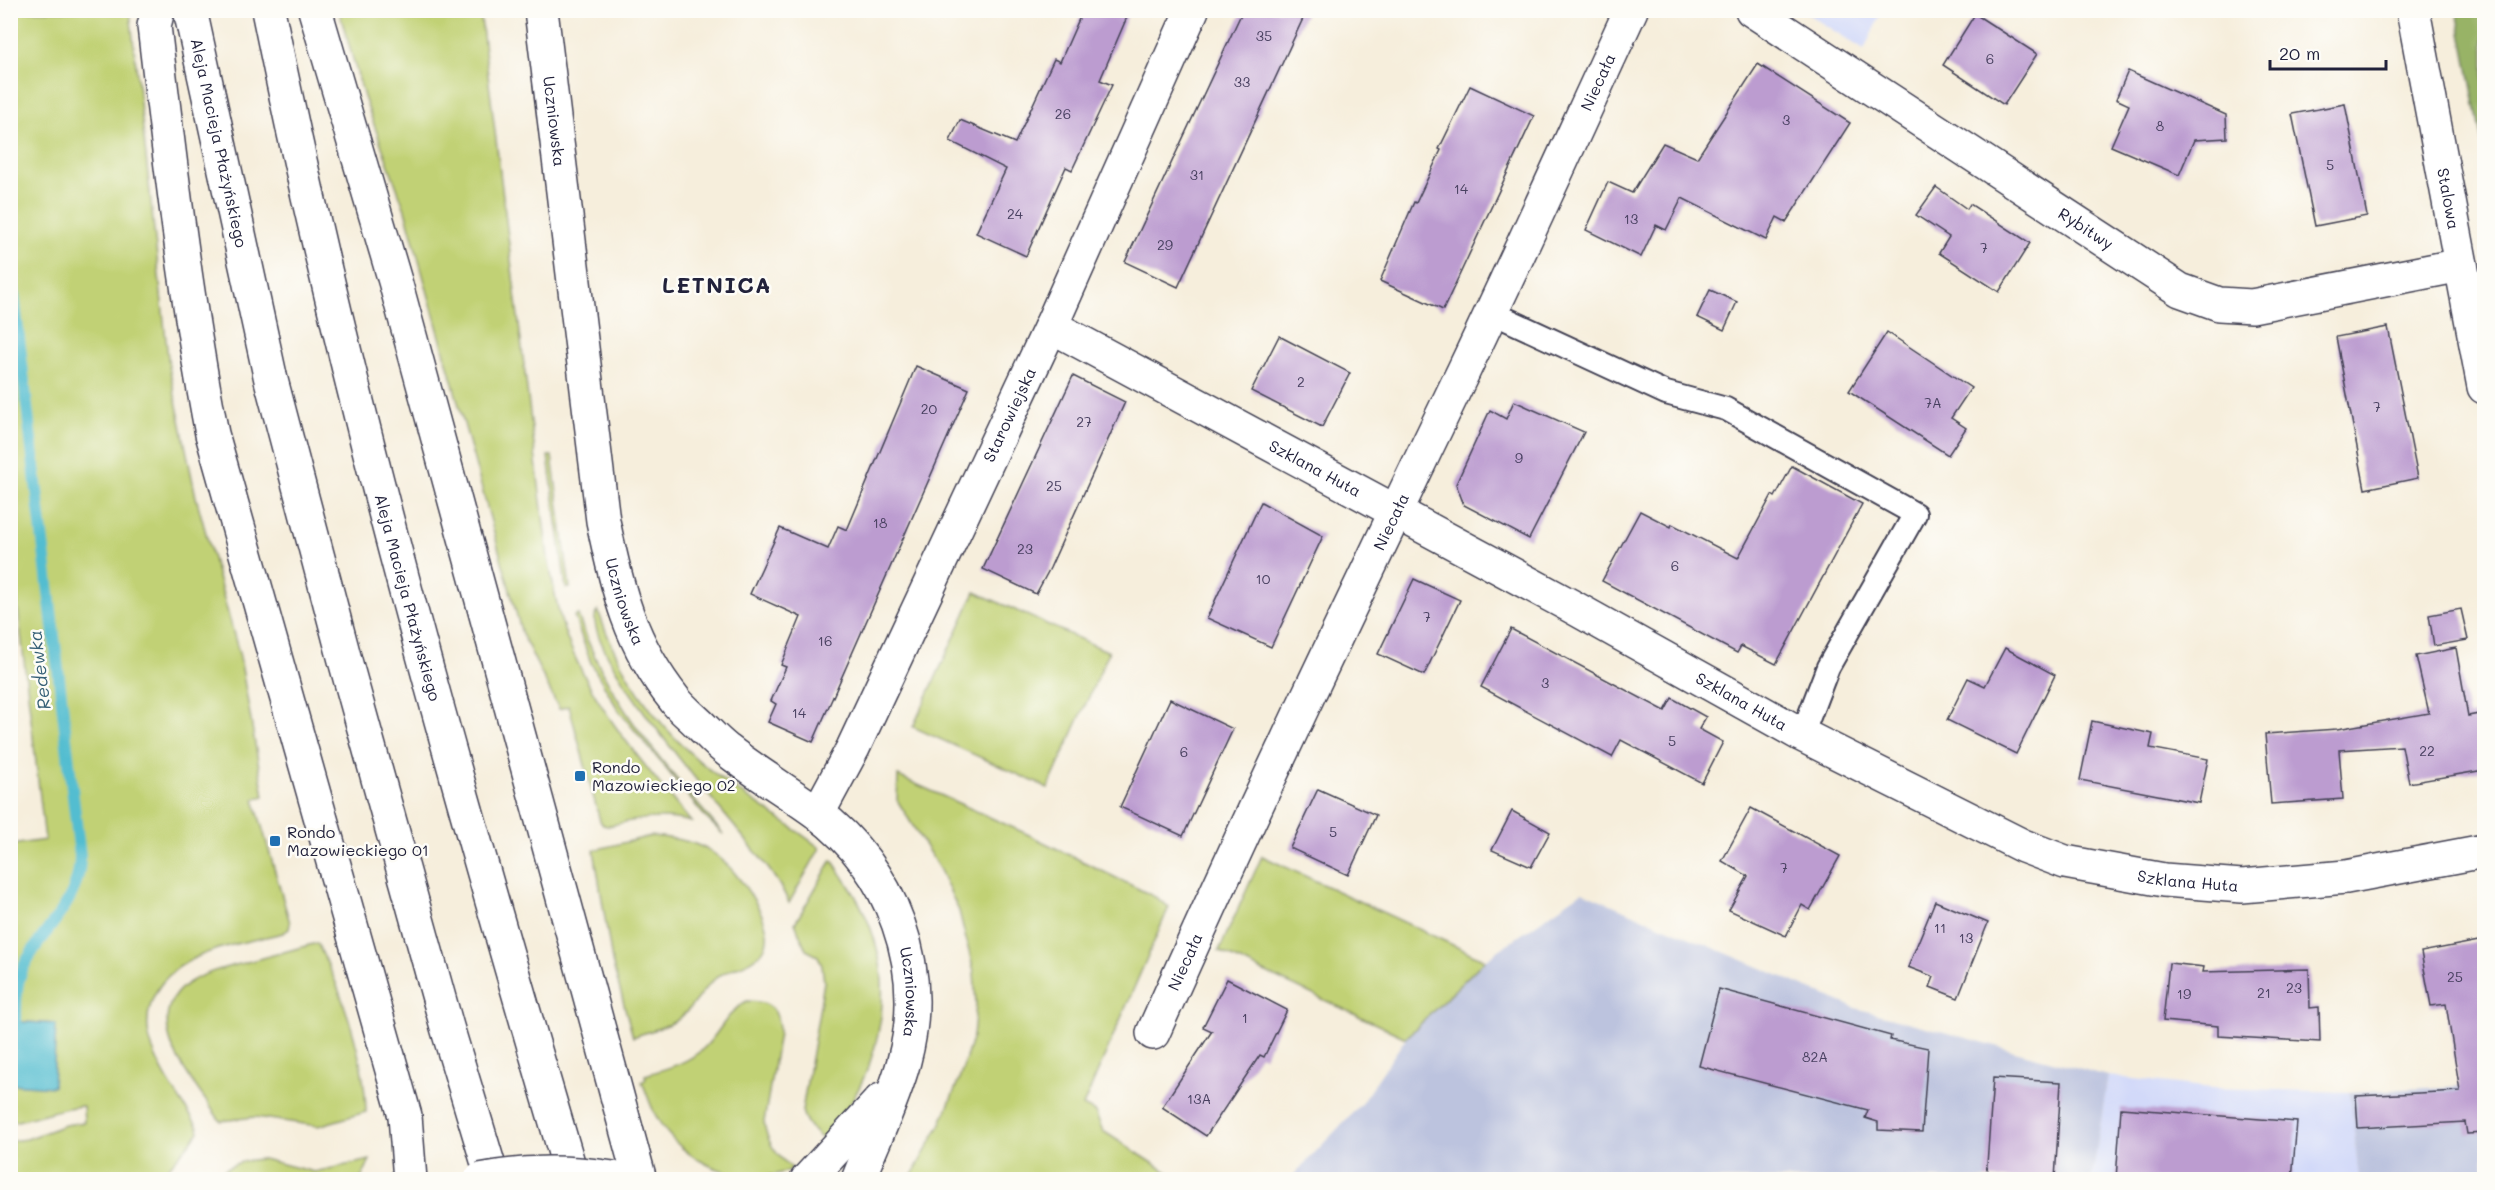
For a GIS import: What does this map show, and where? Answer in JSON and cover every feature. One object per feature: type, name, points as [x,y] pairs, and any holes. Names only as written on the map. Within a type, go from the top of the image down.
[{"type":"street","points":[[158,10],[154,26],[174,200],[199,368],[212,434],[405,1116],[410,1179]]},
{"type":"street","name":"Aleja Macieja Płażyńskiego","points":[[190,10],[271,380],[358,710],[447,1027],[493,1179]]},
{"type":"street","name":"Aleja Macieja Płażyńskiego","points":[[268,10],[316,233],[413,625],[573,1179]]},
{"type":"street","points":[[315,10],[395,281],[627,1179],[589,1174],[543,1172],[480,1179]]},
{"type":"street","name":"Uczniowska","points":[[541,10],[603,521],[618,590],[640,648],[675,701],[726,749],[818,813],[839,832],[880,880],[899,919],[911,969],[912,1022],[904,1062],[858,1179]]},
{"type":"street","name":"Starowiejska","points":[[818,813],[853,748],[1051,326],[1192,10]]},
{"type":"street","name":"Niecała","points":[[1153,1033],[1220,883],[1394,512],[1491,312],[1631,10]]},
{"type":"street","name":"Rybitwy","points":[[1752,10],[2155,276],[2190,294],[2219,304],[2252,306],[2461,264]]},
{"type":"street","name":"Stalowa","points":[[2413,10],[2484,387]]},
{"type":"street","name":"Szklana Huta","points":[[1051,326],[1571,606],[1803,735],[2023,846],[2065,862],[2164,880],[2242,886],[2334,878],[2484,851]]},
{"type":"street","name":"Uczniowska","points":[[807,1179],[896,1083]]},
{"type":"lane","points":[[1491,312],[1666,393],[1726,410],[1915,514],[1828,667],[1803,735]]},
{"type":"shaded area","points":[[1803,11],[1882,11],[1864,50]]},
{"type":"shaded area","points":[[1582,892],[1855,1008],[2108,1076],[2092,1179],[1289,1180],[1360,1105],[1406,1038],[1485,960]]},
{"type":"shaded area","points":[[2108,1076],[2212,1088],[2350,1092],[2359,1179],[2092,1180]]},
{"type":"shaded area","points":[[2484,1085],[2484,1179],[2359,1179],[2350,1092]]},
{"type":"green space","points":[[11,11],[130,11],[169,367],[196,497],[240,657],[264,796],[254,799],[290,923],[289,929],[283,933],[226,947],[189,961],[173,972],[160,986],[151,1003],[148,1028],[152,1046],[163,1072],[199,1132],[159,1179],[11,1179],[11,1141],[27,1139],[65,1125],[84,1122],[83,1106],[65,1108],[11,1122],[10,1084],[53,1086],[55,1024],[10,1021],[11,845],[45,840],[10,540]]},
{"type":"green space","points":[[339,11],[480,11],[548,558],[559,612],[575,657],[603,707],[636,754],[691,822],[670,818],[650,818],[608,826],[603,825],[600,821],[569,706],[559,709],[522,634],[405,210],[364,97]]},
{"type":"green space","points":[[2457,11],[2484,11],[2484,152]]},
{"type":"green space","points":[[548,456],[552,456],[570,588],[566,588]]},
{"type":"green space","points":[[975,592],[1109,652],[1048,788],[913,727]]},
{"type":"green space","points":[[598,610],[604,628],[629,678],[650,709],[675,738],[726,782],[820,848],[789,903],[766,865],[661,735],[632,694],[609,657],[596,628]]},
{"type":"green space","points":[[578,615],[590,647],[622,705],[660,758],[724,835],[706,818],[619,711],[591,663],[574,616]]},
{"type":"green space","points":[[898,776],[1027,834],[1155,897],[1169,907],[1083,1106],[1095,1112],[1103,1131],[1178,1179],[910,1179],[941,1123],[960,1077],[973,1036],[976,1004],[974,972],[959,911],[940,870],[897,800]]},
{"type":"green space","points":[[651,836],[693,843],[716,855],[733,871],[752,897],[765,924],[767,937],[765,947],[756,958],[716,978],[676,1021],[633,1037],[612,961],[594,850]]},
{"type":"green space","points":[[1262,856],[1485,960],[1406,1038],[1219,951]]},
{"type":"green space","points":[[832,860],[867,919],[877,948],[882,977],[882,1006],[878,1035],[870,1063],[858,1090],[824,1140],[810,1127],[802,1111],[824,982],[822,966],[818,956],[806,950],[795,923]]},
{"type":"green space","points":[[317,943],[335,981],[357,1047],[365,1091],[366,1112],[318,1126],[255,1117],[221,1121],[190,1078],[172,1046],[167,1017],[171,1002],[179,991],[204,975]]},
{"type":"green space","points":[[747,1001],[755,1001],[772,1008],[779,1025],[764,1122],[773,1148],[793,1169],[774,1175],[735,1174],[697,1159],[667,1133],[654,1112],[642,1082],[646,1079],[645,1075],[677,1065],[699,1053],[735,1010]]},
{"type":"green space","points":[[263,1159],[314,1172],[370,1160],[361,1179],[213,1179],[236,1164]]},
{"type":"water","points":[[11,1021],[56,1024],[53,1087],[11,1084]]},
{"type":"building","points":[[1083,10],[1130,10],[1100,80],[1112,85],[1072,170],[1066,167],[1026,256],[976,233],[1006,169],[950,141],[960,120],[1015,143],[1054,59],[1060,62]]},
{"type":"building","points":[[1243,10],[1307,10],[1178,287],[1125,262]]},
{"type":"building","points":[[1975,14],[2037,54],[2004,105],[1943,65]]},
{"type":"building","points":[[1758,64],[1850,123],[1786,222],[1777,217],[1766,240],[1682,198],[1666,230],[1656,225],[1641,257],[1586,230],[1608,182],[1632,193],[1663,143],[1697,158]]},
{"type":"building","points":[[2128,71],[2226,115],[2227,138],[2194,140],[2179,175],[2111,146],[2129,105],[2116,99]]},
{"type":"building","points":[[1470,86],[1534,116],[1443,310],[1380,281],[1414,202],[1416,203]]},
{"type":"building","points":[[2345,104],[2367,216],[2315,226],[2292,114]]},
{"type":"building","points":[[1936,187],[1967,209],[1970,204],[2030,243],[1999,292],[1939,253],[1949,237],[1916,215]]},
{"type":"building","points":[[1710,290],[1737,302],[1724,330],[1697,317]]},
{"type":"building","points":[[2388,327],[2418,478],[2365,489],[2336,337]]},
{"type":"building","points":[[1887,332],[1971,388],[1951,418],[1966,428],[1948,455],[1849,391]]},
{"type":"building","points":[[1279,336],[1350,373],[1322,427],[1251,391]]},
{"type":"building","points":[[916,366],[969,389],[813,742],[768,722],[776,704],[771,701],[786,667],[781,665],[801,617],[750,594],[780,528],[828,549],[838,526],[847,530]]},
{"type":"building","points":[[1073,376],[1125,402],[1036,594],[983,569]]},
{"type":"building","points":[[1514,401],[1584,432],[1529,539],[1464,505],[1456,484],[1490,410],[1506,419]]},
{"type":"building","points":[[1792,466],[1862,504],[1776,664],[1741,646],[1737,653],[1602,581],[1640,511],[1671,527],[1672,524],[1738,558],[1772,495],[1775,497]]},
{"type":"building","points":[[1261,502],[1323,536],[1271,647],[1207,618]]},
{"type":"building","points":[[1414,579],[1460,600],[1424,675],[1378,654]]},
{"type":"building","points":[[2461,609],[2468,640],[2434,646],[2429,615]]},
{"type":"building","points":[[1511,629],[1665,711],[1672,698],[1706,717],[1699,729],[1723,742],[1702,783],[1621,740],[1612,757],[1481,687]]},
{"type":"building","points":[[2005,648],[2055,675],[2016,754],[1947,720],[1968,678],[1985,686]]},
{"type":"building","points":[[2456,648],[2468,716],[2484,713],[2484,770],[2409,783],[2402,746],[2339,750],[2343,799],[2271,804],[2265,734],[2337,729],[2429,713],[2416,656]]},
{"type":"building","points":[[1170,699],[1233,729],[1183,836],[1120,807]]},
{"type":"building","points":[[2092,721],[2153,734],[2150,748],[2208,759],[2199,803],[2080,780]]},
{"type":"building","points":[[1318,789],[1376,815],[1348,875],[1290,848]]},
{"type":"building","points":[[1751,808],[1840,856],[1810,910],[1802,905],[1786,936],[1729,910],[1748,876],[1722,861]]},
{"type":"building","points":[[1512,811],[1550,832],[1531,867],[1492,850]]},
{"type":"building","points":[[1935,901],[1988,923],[1958,998],[1930,987],[1934,977],[1908,967]]},
{"type":"building","points":[[2484,940],[2484,1133],[2467,1134],[2465,1122],[2358,1128],[2356,1096],[2460,1091],[2446,1004],[2431,1006],[2421,952]]},
{"type":"building","points":[[2169,963],[2204,967],[2203,972],[2309,969],[2310,1008],[2319,1007],[2320,1042],[2218,1036],[2218,1026],[2163,1021]]},
{"type":"building","points":[[1227,979],[1287,1010],[1264,1057],[1260,1055],[1206,1136],[1162,1107],[1212,1031],[1203,1027]]},
{"type":"building","points":[[1719,989],[1891,1036],[1890,1040],[1928,1048],[1922,1132],[1878,1130],[1878,1122],[1865,1118],[1868,1110],[1699,1066]]},
{"type":"building","points":[[1993,1078],[2061,1082],[2055,1179],[1986,1179]]},
{"type":"building","points":[[2121,1108],[2297,1122],[2292,1179],[2116,1179]]},
{"type":"waterway","name":"Redewka","points":[[10,262],[80,856],[78,873],[68,902],[32,952],[21,973],[17,993],[16,1022]]},
{"type":"place","name":"Rondo Mazowieckiego 02","points":[[580,776]]},
{"type":"place","name":"Rondo Mazowieckiego 01","points":[[275,841]]},
{"type":"district","name":"LETNICA","points":[[717,285]]}]
